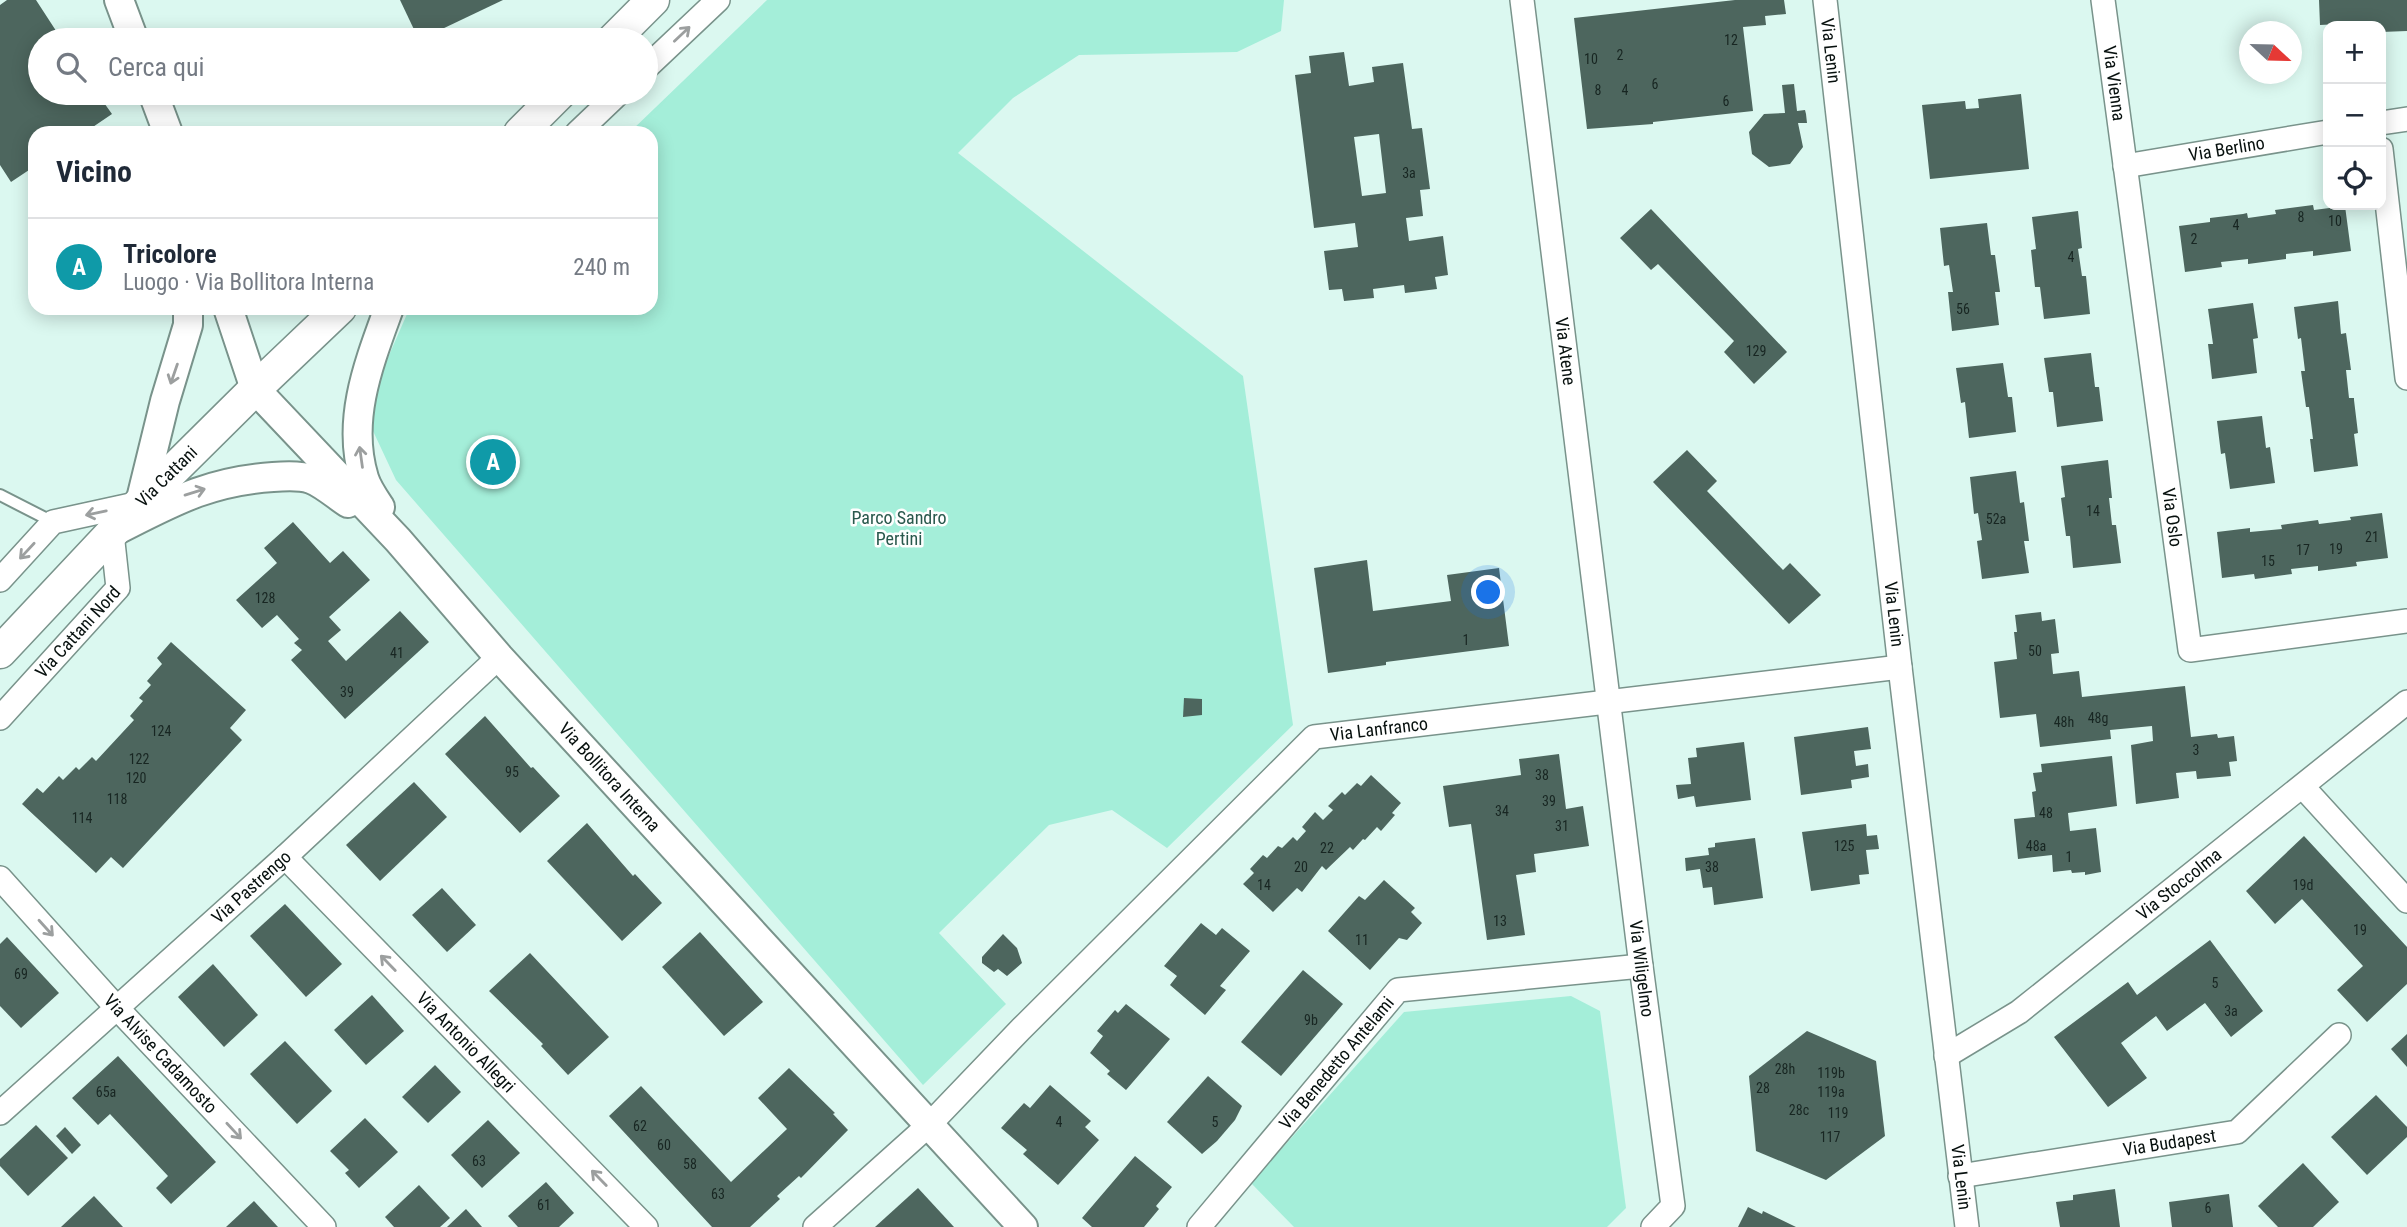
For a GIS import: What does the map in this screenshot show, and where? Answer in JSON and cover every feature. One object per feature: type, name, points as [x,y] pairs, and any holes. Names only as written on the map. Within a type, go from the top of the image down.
[{"type":"main road","points":[[625,28],[653,0]]},
{"type":"main road","points":[[527,126],[548,105]]},
{"type":"main road","name":"Via Cattani","points":[[0,652],[139,503],[334,315]]},
{"type":"street","points":[[119,0],[130,28]]},
{"type":"street","points":[[658,57],[718,0]]},
{"type":"street","name":"Via Atene","points":[[1522,0],[1608,703]]},
{"type":"street","name":"Via Lenin","points":[[1825,0],[1900,667],[1967,1227]]},
{"type":"street","name":"Via Vienna","points":[[2103,0],[2125,166]]},
{"type":"street","points":[[158,105],[165,126]]},
{"type":"street","points":[[585,126],[607,105]]},
{"type":"street","points":[[2386,122],[2407,119]]},
{"type":"street","name":"Via Berlino","points":[[2125,166],[2323,133]]},
{"type":"street","name":"Via Oslo","points":[[2125,166],[2190,650],[2407,621]]},
{"type":"street","points":[[2386,193],[2407,378]]},
{"type":"street","points":[[0,580],[53,522],[139,503],[165,401],[185,337],[187,315]]},
{"type":"street","name":"Via Bollitora Interna","points":[[230,315],[255,389],[398,540],[499,657],[1023,1227]]},
{"type":"street","points":[[387,315],[364,382],[356,428],[364,480],[398,540]]},
{"type":"street","points":[[112,533],[183,496],[228,482],[289,476],[311,479],[398,540]]},
{"type":"street","name":"Via Cattani Nord","points":[[0,718],[118,588],[112,533]]},
{"type":"street","name":"Via Pastrengo","points":[[0,1113],[285,857],[499,657]]},
{"type":"street","name":"Via Lanfranco","points":[[815,1227],[930,1124],[1021,1029],[1314,737],[1900,667]]},
{"type":"street","name":"Via Stoccolma","points":[[1946,1056],[2019,1012],[2303,788],[2407,702]]},
{"type":"street","name":"Via Wiligelmo","points":[[1608,703],[1673,1206],[1653,1227]]},
{"type":"street","points":[[2303,788],[2407,901]]},
{"type":"street","name":"Via Antonio Allegri","points":[[285,857],[646,1227]]},
{"type":"street","name":"Via Alvise Cadamosto","points":[[0,878],[324,1227]]},
{"type":"street","name":"Via Benedetto Antelami","points":[[1199,1227],[1398,990],[1641,966]]},
{"type":"street","name":"Via Budapest","points":[[1961,1176],[2237,1132],[2339,1035]]},
{"type":"lane","points":[[0,495],[53,522]]},
{"type":"green space","name":"Parco Sandro Pertini","points":[[767,0],[1284,0],[1281,31],[1237,52],[1079,55],[1013,98],[958,153],[1243,376],[1293,725],[1167,848],[1112,810],[1049,825],[939,933],[1006,1004],[923,1085],[396,480],[373,431],[372,394],[407,315],[658,315],[658,126],[636,126]]},
{"type":"green space","points":[[1571,996],[1600,1011],[1626,1208],[1607,1227],[1294,1227],[1251,1183],[1404,1012]]},
{"type":"building","points":[[7,0],[36,0],[54,28],[28,28],[28,105],[106,105],[112,114],[94,126],[28,126],[28,171],[11,182],[0,165],[0,5]]},
{"type":"building","points":[[400,0],[503,0],[444,28],[413,28]]},
{"type":"building","points":[[1735,0],[1784,0],[1786,14],[1765,16],[1766,25],[1743,27],[1753,111],[1653,124],[1587,129],[1574,18]]},
{"type":"building","points":[[2319,0],[2407,0],[2407,31],[2386,32],[2386,21],[2323,21],[2323,25],[2320,25]]},
{"type":"building","points":[[1344,52],[1349,86],[1374,82],[1372,67],[1403,63],[1412,129],[1422,128],[1430,189],[1420,190],[1423,216],[1406,218],[1409,241],[1443,236],[1448,275],[1435,277],[1437,289],[1405,293],[1404,285],[1373,289],[1374,298],[1344,301],[1342,289],[1329,290],[1324,251],[1358,247],[1355,223],[1314,228],[1295,75],[1311,73],[1309,56]],"holes":[[[1379,134],[1386,193],[1362,196],[1354,137]]]},
{"type":"building","points":[[1794,84],[1797,111],[1805,110],[1806,114],[1807,123],[1798,123],[1803,147],[1790,164],[1769,167],[1752,154],[1749,132],[1764,114],[1785,113],[1782,85]]},
{"type":"building","points":[[2021,94],[2029,169],[1930,179],[1922,105],[1965,101],[1966,109],[1979,108],[1978,99]]},
{"type":"building","points":[[2313,205],[2314,210],[2346,210],[2351,251],[2313,256],[2313,251],[2286,254],[2286,259],[2248,264],[2248,259],[2221,262],[2222,267],[2185,272],[2179,226],[2247,213],[2248,218],[2276,214],[2275,210]]},
{"type":"building","points":[[1651,209],[1787,352],[1754,384],[1724,352],[1734,341],[1658,264],[1651,270],[1620,238]]},
{"type":"building","points":[[2078,211],[2082,248],[2078,249],[2082,276],[2086,276],[2090,314],[2044,319],[2040,287],[2035,287],[2031,250],[2036,249],[2032,217]]},
{"type":"building","points":[[1987,223],[2000,292],[1995,292],[1999,325],[1952,331],[1948,292],[1953,292],[1949,265],[1944,266],[1940,228]]},
{"type":"building","points":[[2338,301],[2341,334],[2346,333],[2351,370],[2346,370],[2349,398],[2354,398],[2358,433],[2354,434],[2358,466],[2314,472],[2309,407],[2306,407],[2301,371],[2305,371],[2301,338],[2298,339],[2294,307]]},
{"type":"building","points":[[2253,303],[2258,338],[2253,339],[2257,373],[2212,379],[2208,344],[2213,344],[2208,309]]},
{"type":"building","points":[[2091,353],[2103,421],[2057,427],[2053,392],[2049,392],[2044,358]]},
{"type":"building","points":[[2003,363],[2008,397],[2012,397],[2016,432],[1969,438],[1965,402],[1961,403],[1956,368]]},
{"type":"building","points":[[2262,416],[2266,448],[2270,447],[2275,483],[2230,489],[2225,453],[2221,454],[2217,421]]},
{"type":"building","points":[[1687,450],[1717,481],[1707,491],[1783,570],[1790,563],[1821,595],[1789,624],[1653,482]]},
{"type":"building","points":[[2108,460],[2112,525],[2116,525],[2121,563],[2073,568],[2070,536],[2066,536],[2061,498],[2065,497],[2061,466]]},
{"type":"building","points":[[2016,471],[2020,503],[2024,502],[2029,541],[2024,541],[2029,573],[1982,579],[1977,541],[1982,540],[1978,513],[1974,514],[1970,477]]},
{"type":"building","points":[[2382,513],[2388,558],[2356,562],[2357,566],[2318,571],[2318,566],[2291,569],[2292,574],[2255,579],[2254,574],[2222,578],[2217,532],[2250,528],[2250,532],[2282,529],[2281,525],[2318,520],[2319,524]]},
{"type":"building","points":[[293,522],[330,563],[343,551],[370,580],[329,617],[341,630],[328,641],[346,661],[400,611],[429,642],[345,719],[291,660],[302,650],[294,643],[299,639],[277,615],[262,628],[236,600],[277,563],[264,548]]},
{"type":"building","points":[[1367,560],[1373,611],[1451,601],[1447,575],[1499,568],[1509,646],[1386,662],[1386,665],[1328,673],[1314,568]]},
{"type":"building","points":[[2041,612],[2042,621],[2055,619],[2059,653],[2051,654],[2053,674],[2079,671],[2082,697],[2185,686],[2191,737],[2217,734],[2218,738],[2234,736],[2237,761],[2229,762],[2231,776],[2197,779],[2196,771],[2176,773],[2179,798],[2136,804],[2131,745],[2153,741],[2152,726],[2110,730],[2111,739],[2040,747],[2036,714],[2000,718],[1994,662],[2017,659],[2015,615]]},
{"type":"building","points":[[171,642],[246,710],[230,728],[242,740],[123,868],[111,857],[96,873],[22,804],[37,788],[43,793],[59,776],[63,780],[76,767],[79,770],[92,757],[96,761],[134,720],[130,716],[143,701],[139,698],[151,685],[147,681],[162,664],[157,658]]},
{"type":"building","points":[[1184,698],[1202,699],[1202,715],[1183,717]]},
{"type":"building","points":[[485,716],[560,796],[520,833],[445,754]]},
{"type":"building","points":[[1868,727],[1871,749],[1854,751],[1856,766],[1868,764],[1869,777],[1851,780],[1852,788],[1801,795],[1794,737]]},
{"type":"building","points":[[1744,742],[1751,800],[1696,807],[1694,796],[1678,799],[1676,785],[1691,784],[1688,758],[1697,757],[1696,748]]},
{"type":"building","points":[[1559,754],[1566,809],[1583,806],[1589,846],[1534,854],[1536,872],[1516,875],[1525,935],[1487,940],[1471,824],[1449,827],[1443,786],[1521,775],[1519,759]]},
{"type":"building","points":[[2112,756],[2117,806],[2068,813],[2070,831],[2096,828],[2101,872],[2085,875],[2085,872],[2072,873],[2071,870],[2053,872],[2052,855],[2018,859],[2014,819],[2035,817],[2032,792],[2036,791],[2033,773],[2042,772],[2041,764]]},
{"type":"building","points":[[1371,775],[1401,803],[1392,813],[1395,815],[1381,831],[1377,827],[1365,840],[1353,850],[1350,847],[1326,870],[1322,866],[1302,892],[1297,888],[1273,912],[1243,884],[1254,873],[1250,869],[1263,855],[1267,858],[1278,846],[1282,848],[1293,837],[1297,841],[1306,831],[1302,827],[1315,812],[1323,820],[1333,810],[1328,806],[1342,792],[1345,795],[1357,783],[1361,786]]},
{"type":"building","points":[[414,782],[447,817],[380,881],[346,845]]},
{"type":"building","points":[[587,823],[633,876],[635,874],[662,903],[622,941],[547,861]]},
{"type":"building","points":[[1866,824],[1867,836],[1877,835],[1879,849],[1866,850],[1869,874],[1859,875],[1860,884],[1811,891],[1802,832]]},
{"type":"building","points":[[2304,836],[2407,947],[2407,984],[2367,1022],[2337,990],[2363,966],[2302,899],[2275,924],[2246,891]]},
{"type":"building","points":[[1755,838],[1763,898],[1714,905],[1712,887],[1703,888],[1700,869],[1686,871],[1685,858],[1709,855],[1708,848],[1715,847],[1715,843]]},
{"type":"building","points":[[1384,880],[1415,908],[1411,912],[1422,923],[1407,940],[1399,938],[1370,970],[1328,931],[1359,896],[1365,900]]},
{"type":"building","points":[[442,888],[476,925],[447,952],[412,915]]},
{"type":"building","points":[[285,904],[342,964],[306,997],[250,936]]},
{"type":"building","points":[[1201,923],[1216,935],[1222,928],[1250,951],[1220,986],[1226,990],[1205,1015],[1170,985],[1177,976],[1164,966]]},
{"type":"building","points":[[700,932],[763,1002],[724,1036],[662,967]]},
{"type":"building","points":[[1003,934],[1017,948],[1022,963],[1007,976],[998,969],[994,972],[982,963],[982,957]]},
{"type":"building","points":[[7,937],[59,993],[21,1028],[0,1006],[0,944]]},
{"type":"building","points":[[2210,940],[2263,1011],[2231,1037],[2205,1003],[2167,1031],[2156,1016],[2121,1043],[2147,1078],[2108,1107],[2054,1037],[2128,982],[2137,995]]},
{"type":"building","points":[[530,953],[609,1037],[568,1075],[541,1046],[543,1044],[489,991]]},
{"type":"building","points":[[213,964],[258,1015],[224,1047],[178,997]]},
{"type":"building","points":[[1303,970],[1343,1004],[1281,1076],[1241,1042]]},
{"type":"building","points":[[372,995],[404,1031],[366,1065],[334,1030]]},
{"type":"building","points":[[1126,1004],[1170,1039],[1126,1090],[1107,1074],[1110,1071],[1090,1053],[1103,1036],[1097,1031],[1115,1010],[1118,1013]]},
{"type":"building","points":[[1807,1031],[1876,1061],[1885,1136],[1826,1180],[1756,1151],[1749,1076]]},
{"type":"building","points":[[2407,1034],[2407,1067],[2391,1049]]},
{"type":"building","points":[[285,1041],[332,1091],[297,1124],[250,1074]]},
{"type":"building","points":[[118,1056],[216,1162],[171,1204],[156,1188],[168,1176],[110,1114],[98,1125],[72,1098]]},
{"type":"building","points":[[435,1065],[461,1092],[428,1123],[402,1097]]},
{"type":"building","points":[[789,1068],[835,1113],[833,1114],[848,1130],[801,1178],[799,1176],[777,1196],[780,1199],[750,1227],[712,1227],[609,1116],[641,1086],[731,1182],[787,1129],[758,1098]]},
{"type":"building","points":[[1208,1076],[1242,1106],[1235,1120],[1202,1154],[1167,1122]]},
{"type":"building","points":[[1050,1085],[1091,1121],[1085,1127],[1099,1140],[1058,1185],[1023,1154],[1027,1150],[1001,1128],[1024,1103],[1030,1108]]},
{"type":"building","points":[[2376,1095],[2407,1127],[2407,1137],[2367,1175],[2331,1137]]},
{"type":"building","points":[[365,1118],[398,1152],[359,1188],[345,1173],[349,1170],[330,1151]]},
{"type":"building","points":[[488,1120],[520,1153],[482,1188],[451,1155]]},
{"type":"building","points":[[36,1125],[68,1158],[28,1196],[0,1166],[0,1159]]},
{"type":"building","points":[[65,1127],[81,1145],[72,1154],[56,1136]]},
{"type":"building","points":[[1135,1156],[1172,1187],[1156,1206],[1159,1209],[1144,1227],[1092,1227],[1082,1218]]},
{"type":"building","points":[[2303,1163],[2339,1202],[2313,1227],[2278,1227],[2258,1206]]},
{"type":"building","points":[[546,1182],[574,1213],[559,1227],[518,1227],[508,1216]]},
{"type":"building","points":[[419,1185],[450,1218],[440,1227],[394,1227],[385,1217]]},
{"type":"building","points":[[918,1188],[954,1227],[875,1227]]},
{"type":"building","points":[[2115,1189],[2120,1227],[2060,1227],[2056,1202],[2073,1200],[2073,1195]]},
{"type":"building","points":[[2229,1194],[2233,1227],[2172,1227],[2169,1202]]},
{"type":"building","points":[[94,1196],[123,1227],[61,1227]]},
{"type":"building","points":[[254,1201],[278,1227],[226,1227]]},
{"type":"building","points":[[1748,1207],[1762,1214],[1763,1211],[1796,1227],[1738,1227]]},
{"type":"building","points":[[466,1209],[482,1227],[447,1227]]},
{"type":"place","name":"Tricolore","points":[[493,462]]}]
